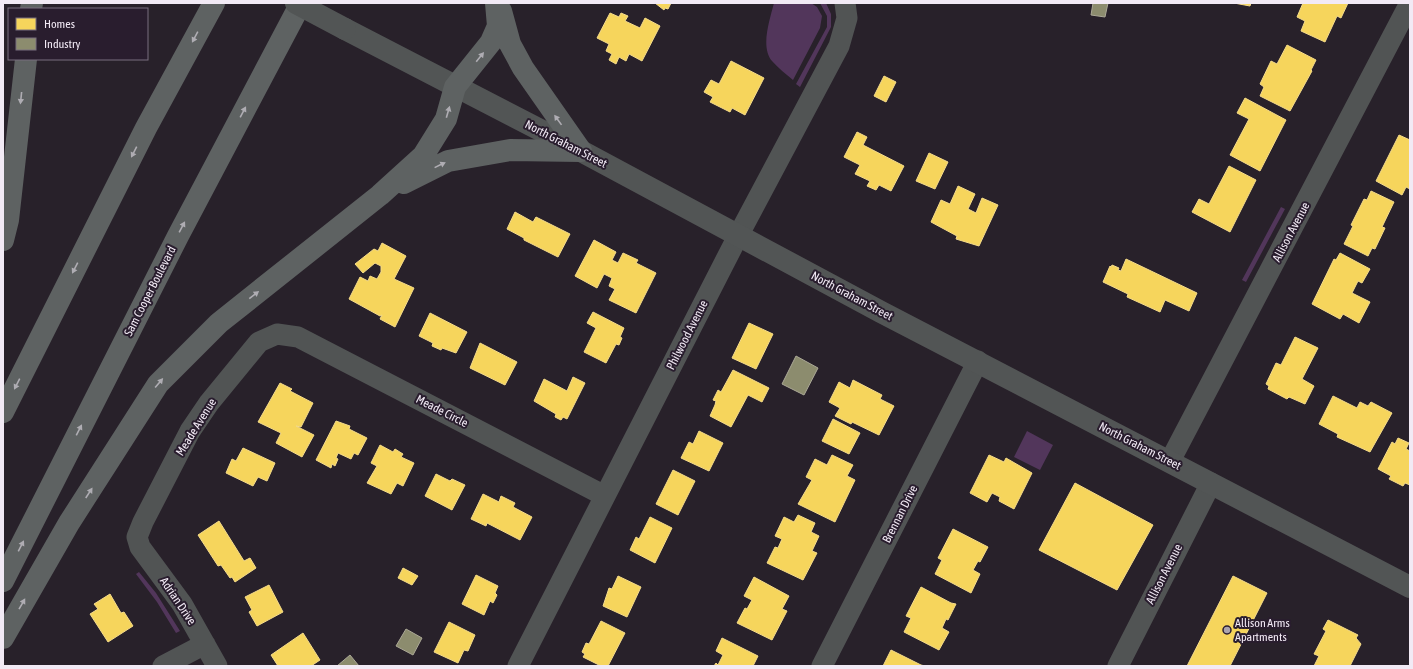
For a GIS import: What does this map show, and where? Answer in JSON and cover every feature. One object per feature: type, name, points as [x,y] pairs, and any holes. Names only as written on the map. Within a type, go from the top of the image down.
[{"type":"highway","points":[[3,412],[146,128],[214,3]]},
{"type":"highway","name":"Sam Cooper Boulevard","points":[[3,581],[178,236],[301,3]]},
{"type":"highway","points":[[3,638],[69,523],[158,384],[219,322],[380,195],[423,156],[446,119],[455,87],[491,42],[498,26],[498,3]]},
{"type":"highway","points":[[498,3],[510,44],[523,68],[581,151]]},
{"type":"highway","points":[[3,240],[8,220],[26,60]]},
{"type":"highway","points":[[380,195],[448,161],[510,150],[581,151]]},
{"type":"main road","name":"North Graham Street","points":[[296,3],[455,87],[581,151],[738,236],[1410,587]]},
{"type":"street","name":"Philwood Avenue","points":[[518,666],[738,236],[839,46],[847,18],[845,3]]},
{"type":"street","name":"Allison Avenue","points":[[1170,461],[1410,3]]},
{"type":"street","name":"Meade Circle","points":[[277,334],[298,337],[605,496]]},
{"type":"street","name":"Meade Avenue","points":[[137,538],[143,522],[190,431],[209,403],[259,342],[277,334]]},
{"type":"street","name":"Brennan Drive","points":[[822,666],[978,361]]},
{"type":"street","name":"Allison Avenue","points":[[1118,666],[1211,483]]},
{"type":"street","name":"Adrian Drive","points":[[137,538],[140,547],[182,604],[218,666]]},
{"type":"street","points":[[163,666],[205,644]]},
{"type":"shaded area","points":[[774,3],[811,3],[817,7],[822,16],[820,28],[793,80],[779,69],[768,55],[766,41],[768,25]]},
{"type":"shaded area","points":[[820,3],[826,3],[831,14],[831,27],[800,87],[796,84],[827,27],[827,16]]},
{"type":"shaded area","points":[[1281,207],[1285,209],[1246,282],[1242,280]]},
{"type":"shaded area","points":[[1027,431],[1053,445],[1040,470],[1014,457]]},
{"type":"shaded area","points":[[139,572],[156,593],[180,631],[176,633],[157,602],[136,574]]},
{"type":"building: Homes","points":[[655,3],[671,3],[668,9],[665,8],[664,10]]},
{"type":"building: Homes","points":[[1234,3],[1251,3],[1250,6]]},
{"type":"building: Homes","points":[[1303,3],[1348,3],[1341,18],[1337,16],[1325,42],[1301,31],[1305,21],[1297,17]]},
{"type":"building: Homes","points":[[610,13],[619,17],[621,13],[628,16],[625,21],[640,28],[645,18],[660,26],[642,61],[629,54],[626,61],[619,57],[616,64],[609,60],[612,54],[606,51],[609,44],[597,38]]},
{"type":"building: Homes","points":[[1287,45],[1316,60],[1311,70],[1312,71],[1290,111],[1260,96],[1264,87],[1260,84],[1271,61],[1277,64]]},
{"type":"building: Homes","points":[[731,61],[764,78],[745,115],[732,108],[730,112],[710,102],[713,97],[704,92],[711,80],[719,84]]},
{"type":"building: Homes","points":[[884,76],[896,82],[886,102],[874,96]]},
{"type":"building: Homes","points":[[1245,98],[1286,120],[1260,171],[1230,155],[1249,119],[1237,113]]},
{"type":"building: Homes","points":[[857,132],[867,137],[863,145],[904,166],[891,191],[879,185],[876,190],[867,186],[870,181],[855,174],[860,165],[844,157]]},
{"type":"building: Homes","points":[[1399,135],[1410,140],[1410,189],[1406,187],[1402,195],[1376,181]]},
{"type":"building: Homes","points":[[929,153],[948,162],[935,189],[916,181]]},
{"type":"building: Homes","points":[[1229,166],[1256,180],[1230,232],[1192,212],[1199,199],[1209,204]]},
{"type":"building: Homes","points":[[958,186],[975,194],[968,209],[976,213],[982,198],[998,205],[979,246],[956,239],[957,236],[931,222],[941,200],[950,204]]},
{"type":"building: Homes","points":[[1371,191],[1394,202],[1382,227],[1385,228],[1375,249],[1372,248],[1368,256],[1344,244],[1353,226],[1351,225],[1364,199],[1367,200]]},
{"type":"building: Homes","points":[[515,212],[533,222],[536,217],[570,234],[558,257],[524,240],[524,238],[507,229]]},
{"type":"building: Homes","points":[[594,240],[616,252],[612,260],[618,263],[623,253],[638,260],[636,263],[656,273],[636,313],[609,300],[615,289],[609,286],[612,278],[604,274],[597,288],[575,276]]},
{"type":"building: Homes","points":[[382,243],[406,256],[394,279],[414,288],[395,327],[380,319],[382,315],[380,316],[349,299],[360,277],[368,281],[370,276],[377,279],[381,272],[381,266],[375,263],[363,273],[355,264],[374,249],[378,251]]},
{"type":"building: Homes","points":[[1340,253],[1370,269],[1362,283],[1358,281],[1352,293],[1370,302],[1359,323],[1343,314],[1340,319],[1312,304],[1334,259],[1336,260]]},
{"type":"building: Homes","points":[[1126,259],[1197,293],[1189,311],[1165,300],[1160,312],[1127,297],[1128,294],[1103,282],[1110,266],[1111,267],[1112,265],[1119,268],[1118,270],[1121,271]]},
{"type":"building: Homes","points":[[593,312],[624,328],[620,337],[622,338],[619,345],[616,344],[606,363],[584,352],[596,328],[587,323]]},
{"type":"building: Homes","points":[[430,313],[467,332],[456,353],[442,348],[441,350],[432,346],[433,343],[419,336]]},
{"type":"building: Homes","points":[[749,323],[773,334],[756,369],[732,358]]},
{"type":"building: Homes","points":[[1295,337],[1318,348],[1302,379],[1314,386],[1305,404],[1289,397],[1287,399],[1268,389],[1269,386],[1266,384],[1276,363],[1281,365]]},
{"type":"building: Homes","points":[[480,343],[517,362],[505,385],[470,368]]},
{"type":"building: Homes","points":[[733,370],[769,388],[762,402],[748,395],[731,427],[710,416],[716,401],[713,400],[718,390],[721,392]]},
{"type":"building: Homes","points":[[573,377],[585,383],[567,419],[563,417],[561,420],[555,417],[556,414],[534,401],[544,379],[567,391]]},
{"type":"building: Homes","points":[[853,380],[882,395],[880,399],[894,406],[879,435],[852,422],[851,424],[835,416],[840,408],[829,402],[839,382],[850,388]]},
{"type":"building: Homes","points":[[280,383],[292,389],[290,391],[313,403],[301,427],[296,426],[314,435],[302,457],[276,443],[281,433],[258,422]]},
{"type":"building: Homes","points":[[1333,396],[1357,408],[1360,402],[1368,406],[1371,402],[1392,413],[1370,452],[1337,437],[1338,434],[1319,424]]},
{"type":"building: Homes","points":[[833,419],[860,433],[849,454],[822,441]]},
{"type":"building: Homes","points":[[336,421],[350,426],[349,429],[367,438],[358,455],[354,453],[351,459],[338,453],[336,458],[338,459],[335,466],[332,464],[331,468],[316,460]]},
{"type":"building: Homes","points":[[699,431],[723,443],[709,471],[681,458],[689,442],[693,444]]},
{"type":"building: Homes","points":[[1398,438],[1409,443],[1406,449],[1410,451],[1410,485],[1405,483],[1403,486],[1389,479],[1391,476],[1378,469],[1392,442],[1395,444]]},
{"type":"building: Homes","points":[[380,445],[393,452],[395,449],[403,454],[401,457],[414,463],[403,486],[397,483],[391,494],[367,483],[377,466],[371,463]]},
{"type":"building: Homes","points":[[243,448],[275,463],[267,481],[258,477],[253,486],[226,473],[232,459],[236,461]]},
{"type":"building: Homes","points":[[832,455],[853,465],[847,476],[855,480],[835,522],[798,504],[812,480],[806,477],[815,459],[827,465]]},
{"type":"building: Homes","points":[[989,455],[1004,462],[1006,458],[1032,473],[1014,509],[999,501],[1000,497],[992,493],[987,502],[970,493]]},
{"type":"building: Homes","points":[[673,470],[695,481],[678,515],[656,504]]},
{"type":"building: Homes","points":[[436,474],[450,481],[452,479],[465,485],[452,510],[425,496]]},
{"type":"building: Homes","points":[[1075,483],[1153,525],[1117,590],[1039,550]]},
{"type":"building: Homes","points":[[483,494],[499,502],[501,496],[515,503],[513,507],[532,517],[520,540],[487,523],[486,526],[471,519]]},
{"type":"building: Homes","points":[[798,515],[815,523],[811,532],[819,536],[812,551],[817,553],[803,580],[767,563],[775,547],[778,548],[782,539],[775,536],[784,517],[794,522]]},
{"type":"building: Homes","points":[[650,517],[672,528],[655,563],[630,550],[636,537],[639,539]]},
{"type":"building: Homes","points":[[219,521],[244,561],[250,558],[256,568],[235,582],[232,577],[230,578],[221,565],[218,566],[198,535]]},
{"type":"building: Homes","points":[[953,529],[988,547],[980,562],[978,561],[973,570],[980,574],[971,593],[935,574],[942,560],[938,558]]},
{"type":"building: Homes","points":[[403,568],[418,576],[412,585],[398,578]]},
{"type":"building: Homes","points":[[476,575],[498,586],[495,593],[497,595],[493,603],[490,601],[484,615],[462,604]]},
{"type":"building: Homes","points":[[618,576],[641,587],[627,617],[603,606],[609,588],[612,589]]},
{"type":"building: Homes","name":"Allison Arms Apartments","points":[[1233,576],[1267,593],[1230,666],[1187,666]]},
{"type":"building: Homes","points":[[754,577],[789,596],[782,609],[787,611],[772,640],[737,623],[745,608],[747,609],[752,600],[744,596]]},
{"type":"building: Homes","points":[[269,585],[283,612],[257,626],[249,612],[252,610],[245,597]]},
{"type":"building: Homes","points":[[921,587],[951,603],[956,604],[942,628],[949,632],[939,650],[904,632],[911,618],[906,616]]},
{"type":"building: Homes","points":[[110,594],[121,613],[124,612],[133,626],[108,642],[90,614],[98,609],[94,604]]},
{"type":"building: Homes","name":"Allison Arms Apartments","points":[[1328,620],[1358,635],[1356,638],[1361,644],[1350,666],[1314,666],[1319,656],[1314,654],[1326,631],[1323,629]]},
{"type":"building: Homes","points":[[601,621],[625,633],[608,666],[601,666],[583,657],[585,654],[582,652],[586,643],[589,644]]},
{"type":"building: Homes","points":[[449,622],[475,635],[468,651],[464,650],[458,663],[434,652]]},
{"type":"building: Homes","points":[[303,633],[320,660],[311,666],[278,666],[271,655]]},
{"type":"building: Homes","points":[[722,638],[758,656],[753,666],[714,666],[716,663],[718,665],[723,655],[716,651]]},
{"type":"building: Homes","points":[[891,650],[921,665],[925,666],[883,666]]},
{"type":"building: Industry","points":[[1093,3],[1108,3],[1105,17],[1091,15]]},
{"type":"building: Industry","points":[[796,356],[818,368],[804,395],[782,384]]},
{"type":"building: Industry","points":[[406,629],[422,638],[413,655],[396,646]]},
{"type":"building: Industry","points":[[350,655],[359,666],[337,666]]},
{"type":"place","name":"Allison Arms Apartments","points":[[1227,630]]}]
